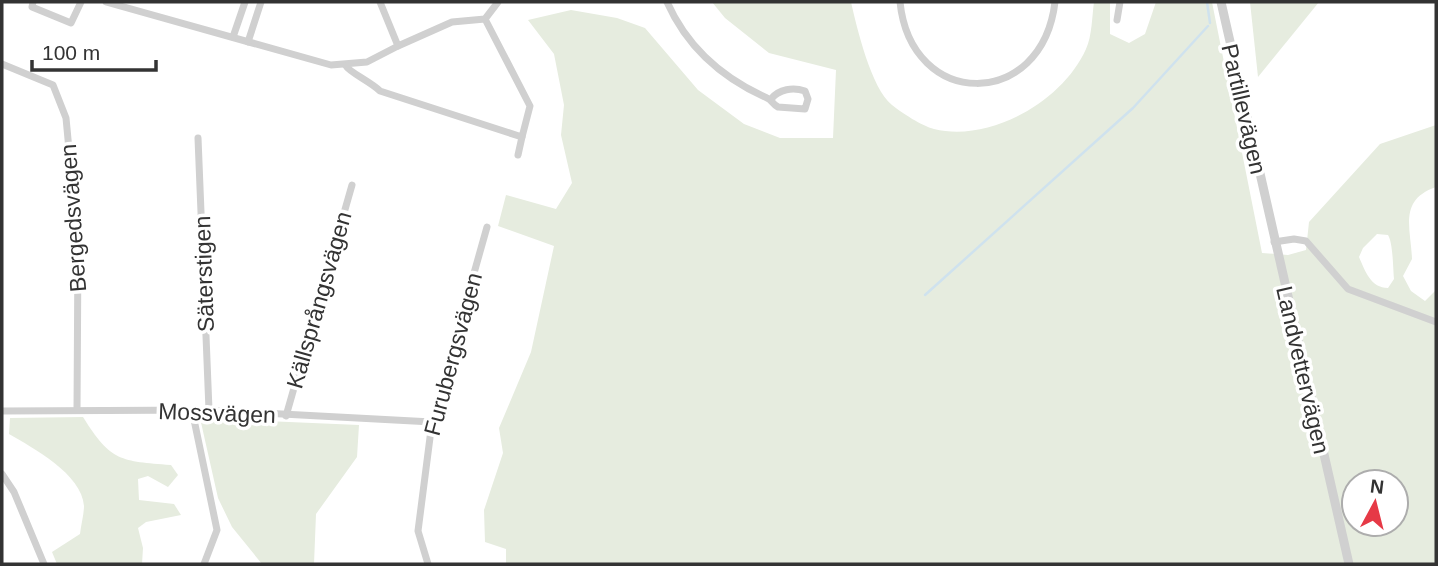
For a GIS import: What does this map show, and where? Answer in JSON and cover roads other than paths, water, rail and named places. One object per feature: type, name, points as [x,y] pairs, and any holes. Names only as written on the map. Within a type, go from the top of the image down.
[{"type":"street","points":[[33,2],[32,7],[37,12],[68,23],[74,22],[81,2]]},
{"type":"street","points":[[106,2],[312,61],[346,66],[367,62],[452,22],[485,19],[498,2]]},
{"type":"street","points":[[233,37],[245,2]]},
{"type":"street","points":[[248,42],[261,2]]},
{"type":"street","points":[[380,2],[398,46]]},
{"type":"street","points":[[667,2],[686,35],[707,60],[731,80],[771,99],[774,106],[801,110],[807,107],[808,99],[805,91],[799,89],[780,91],[771,99]]},
{"type":"street","points":[[901,2],[906,34],[912,47],[925,61],[954,80],[979,84],[1013,76],[1035,56],[1045,42],[1055,2]]},
{"type":"street","points":[[1117,20],[1120,2]]},
{"type":"street","name":"Partillevägen","points":[[1221,2],[1268,216]]},
{"type":"street","points":[[485,19],[530,106],[517,155]]},
{"type":"street","name":"Bergedsvägen","points":[[2,64],[53,85],[64,109],[78,245],[77,410]]},
{"type":"street","points":[[346,66],[350,73],[370,80],[380,91],[522,137]]},
{"type":"street","name":"Säterstigen","points":[[198,138],[209,410]]},
{"type":"street","name":"Källsprångsvägen","points":[[286,416],[352,185]]},
{"type":"street","name":"Landvettervägen","points":[[1268,216],[1349,564]]},
{"type":"street","name":"Furubergsvägen","points":[[428,564],[418,531],[432,422],[487,227]]},
{"type":"street","points":[[1274,242],[1294,239],[1306,242],[1348,289],[1436,322]]},
{"type":"street","points":[[192,410],[217,530],[204,564]]},
{"type":"street","name":"Mossvägen","points":[[2,411],[209,410],[432,422]]},
{"type":"street","points":[[2,474],[14,492],[44,564]]},
{"type":"waterway","points":[[1207,2],[1210,23]]},
{"type":"waterway","points":[[925,295],[1133,108],[1208,26]]}]
